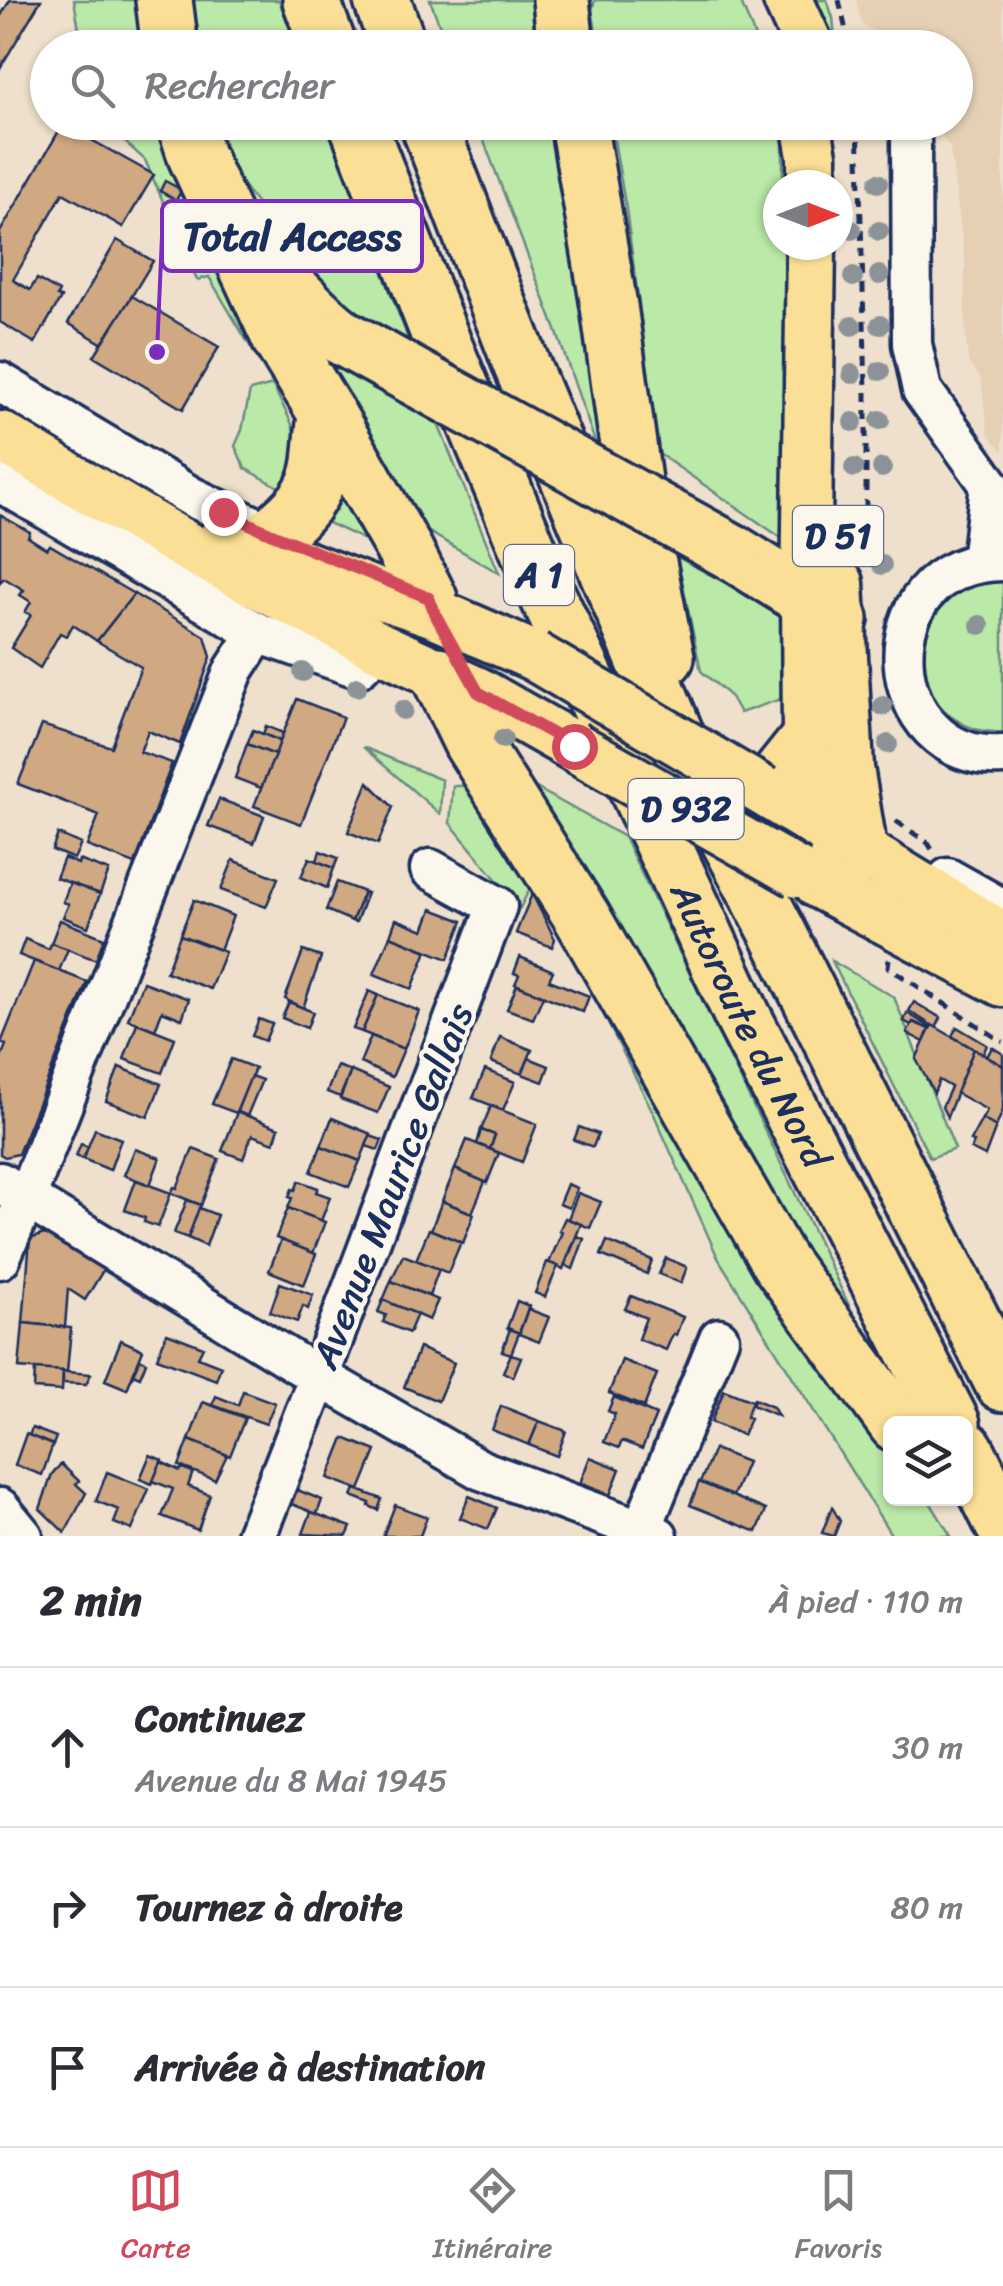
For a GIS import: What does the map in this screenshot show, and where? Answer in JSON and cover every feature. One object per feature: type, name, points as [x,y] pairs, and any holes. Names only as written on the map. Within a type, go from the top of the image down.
[{"type":"highway","points":[[164,0],[168,30]]},
{"type":"highway","points":[[312,0],[323,30]]},
{"type":"highway","points":[[382,0],[393,30]]},
{"type":"highway","points":[[561,0],[564,30]]},
{"type":"highway","points":[[192,140],[280,338],[327,414],[432,606]]},
{"type":"highway","name":"Autoroute du Nord","points":[[364,140],[545,590],[743,1017],[948,1416]]},
{"type":"highway","name":"Autoroute du Nord","points":[[435,140],[522,366],[684,756],[776,929],[1003,1383]]},
{"type":"highway","points":[[581,140],[635,495],[684,756]]},
{"type":"highway","points":[[212,189],[284,283],[342,336],[732,552],[823,608]]},
{"type":"highway","points":[[259,539],[292,518],[308,500],[321,467],[327,414]]},
{"type":"highway","points":[[456,689],[472,743],[582,916],[779,1262],[891,1416]]},
{"type":"highway","points":[[973,1464],[1003,1524]]},
{"type":"highway","points":[[952,1506],[971,1536]]},
{"type":"main road","points":[[763,0],[776,30]]},
{"type":"main road","points":[[788,0],[816,30]]},
{"type":"main road","points":[[809,140],[812,170]]},
{"type":"main road","points":[[830,140],[833,170]]},
{"type":"main road","name":"D 51","points":[[811,260],[823,608],[849,768],[853,826],[827,895]]},
{"type":"main road","name":"D 51","points":[[835,260],[823,608],[807,736],[853,826]]},
{"type":"main road","name":"D 932","points":[[0,406],[176,509],[530,645],[761,778],[853,826],[1003,937]]},
{"type":"main road","points":[[0,436],[375,652],[456,689]]},
{"type":"main road","points":[[432,606],[456,689]]},
{"type":"main road","name":"D 932","points":[[456,689],[579,761],[827,895],[1003,982]]},
{"type":"main road","points":[[761,778],[807,736]]},
{"type":"street","points":[[911,140],[912,344],[922,390],[996,495],[992,561],[952,572],[928,590],[910,616],[902,649],[905,678],[915,708],[935,732],[962,749],[1000,757]]},
{"type":"street","points":[[0,382],[259,539]]},
{"type":"street","points":[[0,457],[204,575],[375,652],[358,668],[258,633],[0,482]]},
{"type":"street","points":[[823,608],[867,636],[902,649]]},
{"type":"street","points":[[0,1259],[13,1190],[234,670],[258,633]]},
{"type":"street","points":[[853,826],[1003,909]]},
{"type":"street","name":"Avenue Maurice Gallais","points":[[256,1536],[497,906],[430,868]]},
{"type":"street","points":[[827,895],[1003,1002]]},
{"type":"street","points":[[13,1190],[319,1377],[482,1470],[646,1534],[719,1338]]},
{"type":"street","points":[[0,1508],[23,1536]]},
{"type":"path","points":[[832,30],[838,0]]},
{"type":"path","points":[[859,140],[866,560]]},
{"type":"path","points":[[853,826],[928,843]]},
{"type":"path","points":[[936,998],[1003,1042]]},
{"type":"shaded area","points":[[856,0],[1003,0],[1003,451],[988,434],[981,379],[968,362],[965,263],[950,148],[945,140],[973,140],[973,30],[872,30],[862,25]]},
{"type":"green space","points":[[74,0],[137,0],[140,30],[79,30]]},
{"type":"green space","points":[[193,0],[279,0],[290,30],[197,30]]},
{"type":"green space","points":[[430,0],[534,0],[539,30],[441,30]]},
{"type":"green space","points":[[595,0],[740,0],[752,30],[596,30],[592,10]]},
{"type":"green space","points":[[798,0],[827,0],[834,30],[814,30]]},
{"type":"green space","points":[[123,140],[164,140],[267,357],[273,384],[209,277],[197,280],[145,160]]},
{"type":"green space","points":[[223,140],[332,140],[409,341],[318,290],[233,171]]},
{"type":"green space","points":[[483,140],[559,140],[614,456],[596,445]]},
{"type":"green space","points":[[614,140],[783,140],[783,170],[763,170],[763,260],[784,260],[786,541],[659,454]]},
{"type":"green space","points":[[340,360],[434,414],[499,573],[400,515],[325,377]]},
{"type":"green space","points":[[273,385],[291,422],[302,460],[291,494],[245,468],[235,446],[250,391]]},
{"type":"green space","points":[[334,467],[384,549],[317,518]]},
{"type":"green space","points":[[677,557],[787,616],[794,688],[781,699],[740,713],[731,697],[701,671]]},
{"type":"green space","points":[[992,580],[1003,581],[1003,732],[977,729],[955,719],[938,703],[926,683],[920,661],[922,638],[931,616],[954,594]]},
{"type":"green space","points":[[363,747],[442,780],[440,815],[440,814]]},
{"type":"green space","points":[[522,780],[624,837],[881,1372],[753,1192]]},
{"type":"green space","points":[[453,786],[475,786],[883,1434],[883,1506],[932,1506],[951,1536],[892,1536],[718,1258],[652,1110],[586,980],[531,886],[520,908],[450,823]]},
{"type":"green space","points":[[832,961],[894,997],[955,1149],[930,1158]]},
{"type":"building","points":[[10,0],[41,0],[0,68],[0,17]]},
{"type":"building","points":[[54,140],[92,140],[154,175],[123,227],[63,193],[13,280],[30,290],[37,279],[59,292],[57,296],[61,298],[35,343],[0,322],[0,232]]},
{"type":"building","points":[[165,181],[182,190],[176,200],[160,191]]},
{"type":"building","points":[[117,240],[153,261],[103,344],[68,323]]},
{"type":"building","points":[[132,296],[219,347],[183,409],[94,356]]},
{"type":"building","points":[[0,515],[30,532],[28,537],[47,549],[50,545],[134,594],[97,641],[73,625],[66,636],[60,633],[40,668],[11,648],[31,615],[25,612],[31,602],[20,595],[24,590],[4,578],[0,582]]},
{"type":"building","points":[[134,594],[205,636],[211,657],[180,744],[148,731],[140,752],[172,763],[135,864],[87,846],[99,815],[18,784],[42,725],[111,747],[141,667],[97,641]]},
{"type":"building","points":[[297,699],[343,717],[301,824],[254,806]]},
{"type":"building","points":[[266,726],[283,733],[280,741],[263,734]]},
{"type":"building","points":[[253,730],[280,741],[275,755],[247,744]]},
{"type":"building","points":[[247,744],[275,755],[261,788],[235,778]]},
{"type":"building","points":[[368,782],[393,807],[378,844],[348,832]]},
{"type":"building","points":[[219,799],[264,816],[254,843],[208,826]]},
{"type":"building","points":[[58,834],[81,844],[74,859],[52,850]]},
{"type":"building","points":[[320,851],[338,858],[334,868],[317,861]]},
{"type":"building","points":[[64,858],[109,871],[100,894],[56,878]]},
{"type":"building","points":[[309,858],[334,868],[327,888],[301,877]]},
{"type":"building","points":[[233,860],[278,878],[266,907],[221,890]]},
{"type":"building","points":[[337,882],[364,892],[352,921],[326,910]]},
{"type":"building","points":[[70,883],[100,894],[88,927],[63,917],[69,904],[63,902]]},
{"type":"building","points":[[364,892],[367,893],[356,922],[352,921]]},
{"type":"building","points":[[532,894],[555,939],[552,947],[516,933]]},
{"type":"building","points":[[194,900],[233,916],[220,950],[180,935]]},
{"type":"building","points":[[432,909],[463,921],[448,959],[390,936],[396,919],[424,930]]},
{"type":"building","points":[[60,920],[104,938],[96,960],[51,943]]},
{"type":"building","points":[[180,935],[225,952],[210,989],[166,972]]},
{"type":"building","points":[[390,936],[427,951],[412,989],[374,974]]},
{"type":"building","points":[[25,939],[49,949],[51,943],[68,949],[59,971],[19,955]]},
{"type":"building","points":[[303,951],[321,957],[303,1008],[285,999]]},
{"type":"building","points":[[520,957],[553,971],[549,980],[589,996],[583,1012],[515,984]]},
{"type":"building","points":[[34,961],[87,982],[18,1154],[5,1157],[0,1154],[0,1060],[6,1045],[1,1043]]},
{"type":"building","points":[[143,982],[189,999],[182,1019],[162,1011],[155,1030],[128,1019]]},
{"type":"building","points":[[517,985],[543,996],[533,1019],[507,1009]]},
{"type":"building","points":[[369,991],[378,995],[362,1032],[353,1029]]},
{"type":"building","points":[[378,995],[419,1011],[404,1049],[362,1032]]},
{"type":"building","points":[[289,1002],[313,1012],[307,1028],[282,1018]]},
{"type":"building","points":[[914,1002],[941,1018],[936,1028],[909,1011]]},
{"type":"building","points":[[907,1013],[930,1027],[929,1029],[904,1021]]},
{"type":"building","points":[[259,1019],[272,1024],[265,1041],[252,1036]]},
{"type":"building","points":[[913,1022],[929,1029],[924,1042],[907,1033]]},
{"type":"building","points":[[137,1023],[175,1038],[162,1073],[124,1059]]},
{"type":"building","points":[[932,1025],[974,1049],[947,1117],[942,1107],[951,1087],[939,1080],[934,1093],[916,1059]]},
{"type":"building","points":[[957,1027],[987,1045],[983,1054],[952,1036]]},
{"type":"building","points":[[371,1036],[404,1049],[392,1077],[360,1063]]},
{"type":"building","points":[[500,1037],[532,1050],[522,1074],[491,1062]]},
{"type":"building","points":[[992,1047],[1003,1054],[1003,1066],[987,1057]]},
{"type":"building","points":[[974,1049],[1003,1066],[1003,1110],[996,1127],[982,1119],[987,1110],[956,1093]]},
{"type":"building","points":[[529,1058],[549,1066],[543,1082],[522,1074]]},
{"type":"building","points":[[231,1059],[255,1068],[236,1113],[212,1104]]},
{"type":"building","points":[[337,1066],[351,1071],[340,1097],[327,1092]]},
{"type":"building","points":[[119,1067],[161,1084],[148,1117],[106,1101]]},
{"type":"building","points":[[485,1070],[515,1082],[503,1110],[473,1098]]},
{"type":"building","points":[[351,1071],[389,1087],[378,1113],[340,1099]]},
{"type":"building","points":[[251,1076],[262,1080],[247,1116],[237,1111]]},
{"type":"building","points":[[491,1106],[537,1124],[522,1162],[490,1149],[495,1135],[481,1130]]},
{"type":"building","points":[[237,1112],[279,1128],[274,1143],[252,1135],[243,1159],[222,1151]]},
{"type":"building","points":[[332,1118],[371,1134],[360,1161],[321,1146]]},
{"type":"building","points":[[982,1119],[996,1127],[985,1156],[971,1149],[974,1142],[970,1141]]},
{"type":"building","points":[[579,1127],[598,1134],[593,1147],[574,1140]]},
{"type":"building","points":[[95,1129],[121,1139],[110,1170],[83,1159]]},
{"type":"building","points":[[481,1130],[495,1135],[490,1149],[477,1144]]},
{"type":"building","points":[[370,1136],[382,1140],[378,1150],[366,1146]]},
{"type":"building","points":[[467,1140],[499,1153],[487,1183],[455,1169]]},
{"type":"building","points":[[81,1144],[88,1147],[83,1159],[76,1156]]},
{"type":"building","points":[[321,1146],[360,1161],[349,1187],[311,1172]]},
{"type":"building","points":[[135,1149],[160,1158],[150,1185],[124,1175]]},
{"type":"building","points":[[193,1149],[219,1159],[201,1205],[171,1193],[177,1188]]},
{"type":"building","points":[[455,1169],[485,1182],[472,1213],[442,1201]]},
{"type":"building","points":[[136,1180],[171,1193],[158,1227],[125,1210]]},
{"type":"building","points":[[299,1181],[330,1197],[321,1221],[288,1208],[292,1189]]},
{"type":"building","points":[[567,1184],[577,1188],[569,1208],[559,1204]]},
{"type":"building","points":[[578,1193],[601,1202],[590,1228],[568,1219]]},
{"type":"building","points":[[187,1200],[201,1205],[188,1238],[174,1233]]},
{"type":"building","points":[[442,1201],[474,1214],[463,1243],[431,1230]]},
{"type":"building","points":[[199,1208],[217,1215],[206,1246],[188,1238]]},
{"type":"building","points":[[288,1208],[325,1222],[313,1253],[276,1238]]},
{"type":"building","points":[[565,1218],[581,1224],[563,1269],[549,1263]]},
{"type":"building","points":[[429,1229],[461,1242],[448,1273],[416,1260]]},
{"type":"building","points":[[47,1233],[104,1269],[85,1300],[68,1289],[65,1327],[23,1323],[30,1239]]},
{"type":"building","points":[[577,1236],[584,1239],[573,1269],[565,1265]]},
{"type":"building","points":[[281,1240],[316,1254],[304,1285],[269,1271]]},
{"type":"building","points":[[607,1241],[652,1260],[647,1274],[601,1255]]},
{"type":"building","points":[[403,1255],[439,1269],[429,1296],[391,1281]]},
{"type":"building","points":[[666,1258],[687,1267],[681,1283],[659,1274]]},
{"type":"building","points":[[547,1262],[558,1266],[545,1297],[535,1293]]},
{"type":"building","points":[[391,1281],[438,1300],[429,1320],[383,1300]]},
{"type":"building","points":[[280,1283],[313,1295],[297,1322],[270,1312]]},
{"type":"building","points":[[631,1296],[683,1317],[666,1350],[638,1339],[646,1318],[625,1309]]},
{"type":"building","points":[[383,1300],[417,1314],[409,1333],[383,1322],[386,1315],[378,1312]]},
{"type":"building","points":[[517,1301],[529,1306],[519,1333],[507,1328]]},
{"type":"building","points":[[528,1309],[549,1317],[539,1342],[519,1334]]},
{"type":"building","points":[[23,1323],[71,1328],[67,1372],[19,1368]]},
{"type":"building","points":[[510,1329],[519,1333],[511,1354],[502,1351]]},
{"type":"building","points":[[167,1333],[203,1347],[198,1357],[221,1366],[216,1380],[157,1358]]},
{"type":"building","points":[[121,1340],[143,1350],[127,1389],[105,1380]]},
{"type":"building","points":[[419,1348],[454,1363],[438,1401],[404,1387]]},
{"type":"building","points":[[511,1354],[521,1357],[513,1377],[503,1372]]},
{"type":"building","points":[[140,1359],[146,1362],[140,1377],[133,1374]]},
{"type":"building","points":[[622,1360],[657,1374],[644,1407],[609,1393]]},
{"type":"building","points":[[35,1369],[63,1371],[62,1391],[34,1389]]},
{"type":"building","points":[[63,1371],[91,1374],[86,1384],[63,1383]]},
{"type":"building","points":[[724,1390],[752,1401],[743,1435],[711,1422]]},
{"type":"building","points":[[243,1391],[275,1403],[266,1424],[212,1405],[216,1396],[238,1405]]},
{"type":"building","points":[[614,1397],[656,1415],[642,1449],[622,1441],[619,1448],[604,1442],[615,1414],[608,1411]]},
{"type":"building","points":[[754,1399],[773,1407],[778,1416],[752,1405]]},
{"type":"building","points":[[203,1402],[245,1418],[230,1456],[189,1440]]},
{"type":"building","points":[[501,1406],[539,1421],[529,1445],[492,1430]]},
{"type":"building","points":[[539,1421],[566,1431],[557,1456],[529,1445]]},
{"type":"building","points":[[32,1428],[56,1437],[53,1445],[29,1436]]},
{"type":"building","points":[[26,1434],[53,1445],[42,1475],[15,1465]]},
{"type":"building","points":[[344,1438],[376,1451],[360,1490],[328,1478]]},
{"type":"building","points":[[189,1440],[227,1455],[215,1480],[179,1466]]},
{"type":"building","points":[[714,1449],[747,1462],[733,1496],[700,1483]]},
{"type":"building","points":[[150,1455],[162,1460],[152,1484],[140,1479]]},
{"type":"building","points":[[590,1457],[620,1469],[610,1495],[580,1483]]},
{"type":"building","points":[[161,1462],[193,1472],[188,1486],[210,1495],[198,1530],[162,1516],[173,1489],[153,1481]]},
{"type":"building","points":[[61,1464],[86,1493],[65,1533],[40,1509],[52,1474]]},
{"type":"building","points":[[107,1472],[149,1489],[132,1530],[114,1523],[119,1510],[96,1501]]},
{"type":"building","points":[[699,1482],[766,1510],[757,1532],[690,1505]]},
{"type":"building","points":[[295,1489],[322,1500],[317,1514],[289,1503]]},
{"type":"building","points":[[355,1489],[382,1499],[378,1510],[352,1496]]},
{"type":"building","points":[[469,1496],[497,1508],[488,1529],[460,1518]]},
{"type":"building","points":[[395,1505],[427,1517],[420,1536],[383,1536]]},
{"type":"building","points":[[832,1507],[840,1521],[834,1536],[822,1533]]},
{"type":"building","points":[[311,1512],[351,1527],[347,1536],[303,1534]]},
{"type":"place","name":"Total Access","points":[[157,352]]},
{"type":"route","points":[[223,512],[429,598],[478,692],[574,746]]}]
